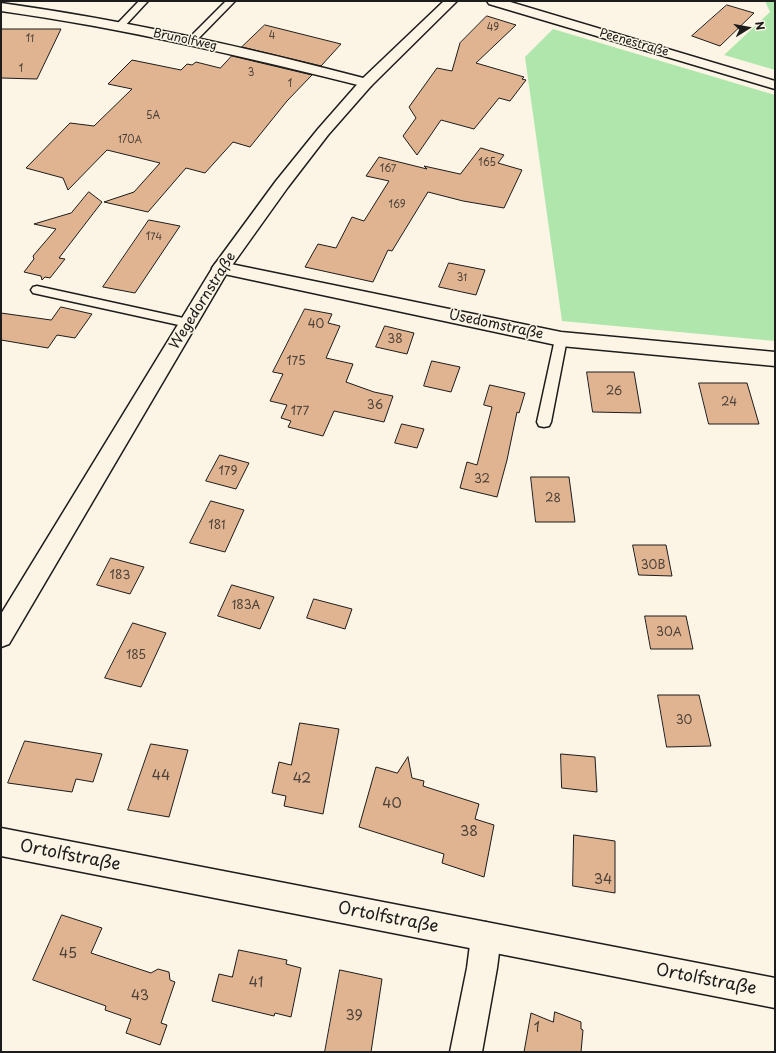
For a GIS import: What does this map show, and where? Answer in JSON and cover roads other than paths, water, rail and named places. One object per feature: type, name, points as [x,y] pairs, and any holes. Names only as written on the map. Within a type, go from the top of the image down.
[{"type":"street","name":"Wegedornstraße","points":[[1,636],[222,268],[301,159],[366,84],[451,1]]},
{"type":"street","name":"Peenestraße","points":[[493,1],[775,85]]},
{"type":"street","name":"Brunolfweg","points":[[1,7],[191,41],[272,59],[366,84]]},
{"type":"street","name":"Usedomstraße","points":[[222,268],[562,339],[775,359]]},
{"type":"street","name":"Ortolfstraße","points":[[1,842],[775,993]]},
{"type":"street","points":[[466,1052],[482,968],[486,937]]},
{"type":"lane","points":[[119,27],[144,1]]},
{"type":"lane","points":[[191,41],[231,1]]},
{"type":"lane","points":[[37,290],[188,323]]},
{"type":"lane","points":[[544,422],[562,339]]}]
